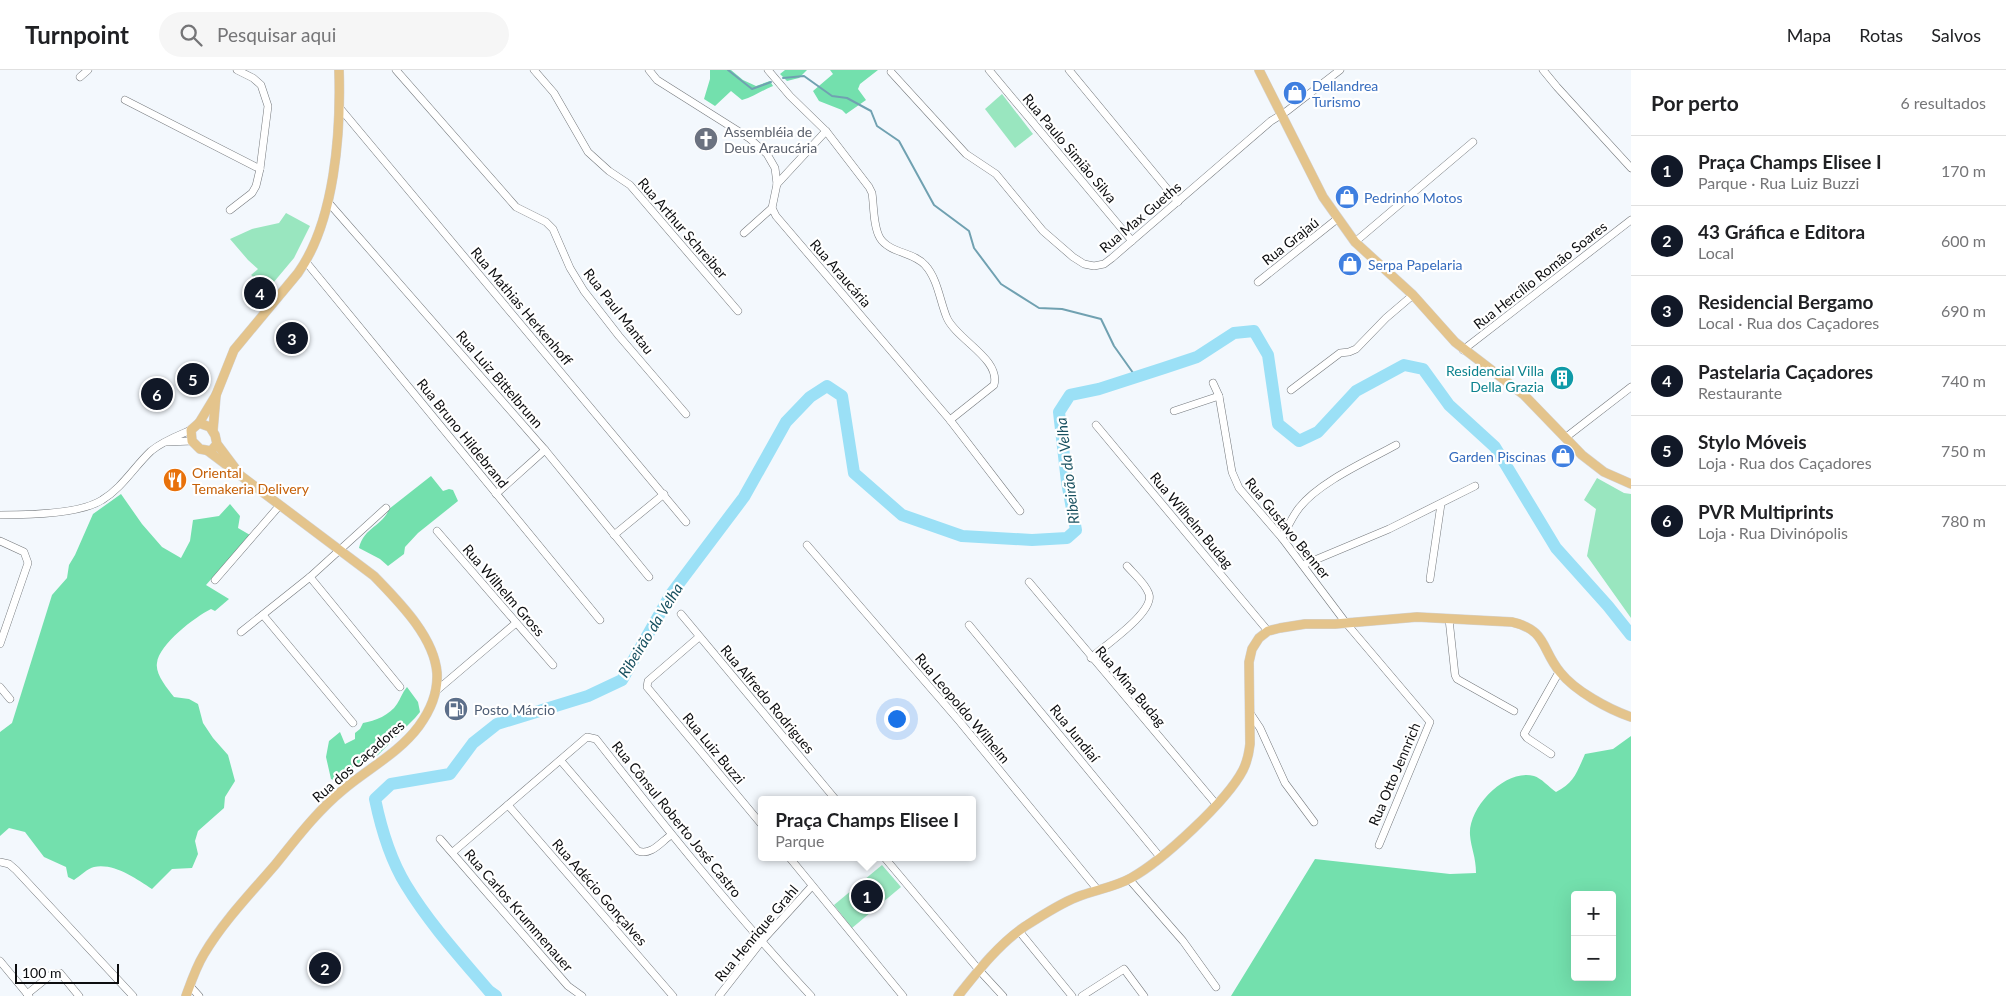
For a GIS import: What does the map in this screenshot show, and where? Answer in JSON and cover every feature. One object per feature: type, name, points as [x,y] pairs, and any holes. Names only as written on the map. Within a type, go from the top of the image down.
[{"type":"main road","points":[[216,395],[213,430],[217,444],[214,449],[208,451],[200,449],[192,441],[195,426],[216,395],[234,350],[306,262],[316,243],[332,182],[339,107],[339,70]]},
{"type":"main road","points":[[1259,70],[1311,176],[1337,219],[1355,242],[1413,295],[1440,327],[1464,350],[1524,394],[1582,455],[1604,472],[1631,484]]},
{"type":"main road","points":[[195,426],[207,424],[213,430]]},
{"type":"main road","name":"Rua dos Caçadores","points":[[217,444],[240,475]]},
{"type":"main road","name":"Rua dos Caçadores","points":[[186,996],[203,956],[231,916],[312,820],[343,790],[408,739],[427,714],[436,691],[437,673],[424,637],[397,599],[374,576],[240,475],[226,467],[208,451]]},
{"type":"main road","points":[[958,996],[979,970],[1019,931],[1074,898],[1129,879],[1147,868],[1216,804],[1234,784],[1243,770],[1250,744],[1249,662],[1252,649],[1268,631],[1305,624],[1346,623],[1403,617],[1524,624],[1534,630],[1539,636],[1559,672],[1578,690],[1631,716]]},
{"type":"street","points":[[80,77],[88,70]]},
{"type":"street","points":[[230,210],[252,193],[260,168],[268,106],[266,95],[261,85],[253,78],[237,70]]},
{"type":"street","name":"Rua Paul Mantau","points":[[396,70],[516,207],[546,222],[553,229],[570,268],[584,291],[619,336],[686,414]]},
{"type":"street","name":"Rua Arthur Schreiber","points":[[534,70],[554,93],[588,152],[609,172],[630,185],[738,311]]},
{"type":"street","points":[[649,70],[657,80],[759,145],[767,154],[775,168],[777,184],[772,208],[744,232]]},
{"type":"street","points":[[768,70],[790,96],[826,131],[869,187],[872,193],[879,235],[883,242],[912,255],[926,266],[931,274],[948,320],[956,331],[988,362],[994,371],[994,384],[950,420]]},
{"type":"street","name":"Rua Paulo Simião Silva","points":[[989,70],[1132,241]]},
{"type":"street","points":[[1069,70],[1178,202]]},
{"type":"street","name":"Rua Max Gueths","points":[[891,72],[966,154],[996,174],[1043,231],[1073,257],[1084,264],[1094,266],[1104,264],[1271,121],[1340,70]]},
{"type":"street","points":[[1543,70],[1631,168]]},
{"type":"street","points":[[125,100],[260,168]]},
{"type":"street","name":"Rua Mathias Herkenhoff","points":[[339,107],[686,522]]},
{"type":"street","points":[[777,184],[826,131]]},
{"type":"street","points":[[1355,242],[1473,142]]},
{"type":"street","name":"Rua Luiz Bittelbrunn","points":[[328,202],[544,450],[649,577]]},
{"type":"street","name":"Rua Araucária","points":[[772,208],[783,225],[950,420],[1020,511]]},
{"type":"street","name":"Rua Grajaú","points":[[1258,282],[1337,219]]},
{"type":"street","name":"Rua Hercílio Romão Soares","points":[[1464,350],[1631,220]]},
{"type":"street","name":"Rua Bruno Hildebrand","points":[[306,262],[600,620]]},
{"type":"street","points":[[1291,390],[1340,353],[1356,349],[1386,318],[1413,295]]},
{"type":"street","name":"Rua Gustavo Benner","points":[[1213,383],[1218,396],[1235,481],[1282,538],[1346,623]]},
{"type":"street","points":[[1565,438],[1631,387]]},
{"type":"street","points":[[1174,411],[1218,396]]},
{"type":"street","name":"Rua Wilhelm Budag","points":[[1096,424],[1268,631]]},
{"type":"street","points":[[0,515],[54,512],[90,506],[111,494],[149,453],[195,426]]},
{"type":"street","points":[[164,443],[192,441]]},
{"type":"street","points":[[1282,538],[1297,509],[1323,486],[1396,445]]},
{"type":"street","points":[[496,494],[544,450]]},
{"type":"street","points":[[1303,565],[1389,530],[1475,486]]},
{"type":"street","points":[[614,535],[664,494]]},
{"type":"street","points":[[1430,580],[1441,504]]},
{"type":"street","points":[[215,580],[280,505]]},
{"type":"street","points":[[241,632],[310,577],[386,508]]},
{"type":"street","name":"Rua Wilhelm Gross","points":[[437,531],[553,665]]},
{"type":"street","points":[[0,541],[24,552],[28,563],[0,644]]},
{"type":"street","name":"Rua Leopoldo Wilhelm","points":[[807,545],[960,722],[1097,889]]},
{"type":"street","points":[[1091,658],[1147,608],[1150,600],[1149,592],[1128,566]]},
{"type":"street","points":[[310,577],[400,687]]},
{"type":"street","name":"Rua Mina Budag","points":[[1029,582],[1091,658],[1216,804]]},
{"type":"street","points":[[263,614],[353,723]]},
{"type":"street","name":"Rua Alfredo Rodrigues","points":[[681,614],[833,796]]},
{"type":"street","points":[[1449,619],[1457,680],[1514,712]]},
{"type":"street","points":[[436,691],[516,623]]},
{"type":"street","name":"Rua Otto Jennrich","points":[[1346,623],[1430,722],[1378,845]]},
{"type":"street","name":"Rua Jundiaí","points":[[969,625],[1160,857]]},
{"type":"street","name":"Rua Luiz Buzzi","points":[[700,637],[648,680],[647,687],[758,820]]},
{"type":"street","points":[[1551,754],[1524,734],[1559,672]]},
{"type":"street","points":[[0,687],[10,698]]},
{"type":"street","points":[[1250,713],[1260,728],[1285,784],[1314,822]]},
{"type":"street","name":"Rua Cônsul Roberto José Castro","points":[[453,852],[587,737],[596,739],[671,835],[761,942],[811,996]]},
{"type":"street","points":[[561,761],[638,851],[644,853],[651,851],[671,835]]},
{"type":"street","name":"Rua Adécio Gonçalves","points":[[508,805],[673,996]]},
{"type":"street","name":"Rua Carlos Krummenauer","points":[[440,838],[568,986],[582,996]]},
{"type":"street","points":[[792,861],[903,996]]},
{"type":"street","points":[[887,861],[1003,996]]},
{"type":"street","points":[[0,862],[9,864],[16,870],[133,996]]},
{"type":"street","points":[[1129,879],[1183,941],[1216,987]]},
{"type":"street","name":"Rua Henrique Grahl","points":[[719,996],[761,942],[812,886]]},
{"type":"street","points":[[1019,931],[1072,996]]},
{"type":"street","points":[[0,961],[28,995],[52,974],[60,973],[79,996]]},
{"type":"street","points":[[1082,996],[1124,969],[1144,996]]},
{"type":"street","points":[[190,986],[199,996]]},
{"type":"green space","points":[[710,70],[731,70],[743,80],[756,86],[770,81],[773,86],[742,100],[731,91],[715,106],[704,99],[710,79]]},
{"type":"green space","points":[[785,70],[807,70],[799,78],[787,81],[780,74]]},
{"type":"green space","points":[[830,70],[878,70],[860,84],[858,89],[866,100],[846,114],[842,110],[819,101],[813,91],[833,74]]},
{"type":"green space","points":[[1002,94],[1033,134],[1015,148],[985,109]]},
{"type":"green space","points":[[286,213],[310,226],[294,258],[268,289],[251,275],[258,269],[230,239],[252,229],[279,223]]},
{"type":"green space","points":[[431,476],[443,491],[453,490],[458,501],[418,533],[405,547],[404,554],[388,566],[380,559],[359,548],[365,535],[386,515],[389,509]]},
{"type":"green space","points":[[1597,478],[1624,493],[1631,494],[1631,618],[1587,556],[1596,509],[1584,500]]},
{"type":"green space","points":[[121,494],[142,524],[162,547],[181,558],[190,541],[193,520],[219,516],[230,504],[240,516],[238,528],[250,535],[206,585],[229,599],[215,611],[211,609],[204,613],[179,632],[164,648],[157,663],[160,676],[174,697],[189,699],[198,704],[203,723],[228,755],[235,781],[225,797],[224,808],[198,831],[195,841],[198,854],[192,868],[172,869],[152,889],[125,873],[102,866],[89,869],[74,880],[68,877],[66,867],[44,857],[25,832],[9,828],[0,836],[0,732],[12,723],[52,595],[67,578],[69,565],[93,514]]},
{"type":"green space","points":[[407,687],[418,702],[420,712],[378,755],[347,770],[347,775],[342,779],[331,779],[326,757],[329,741],[340,732],[345,744],[355,739],[355,733],[363,723],[377,719],[394,708]]},
{"type":"green space","points":[[1631,736],[1631,996],[1231,996],[1315,859],[1450,874],[1476,873],[1470,835],[1471,824],[1475,813],[1491,792],[1512,778],[1523,775],[1537,777],[1556,792],[1571,781],[1585,754],[1613,749]]},
{"type":"green space","points":[[882,865],[901,887],[852,928],[834,905]]},
{"type":"waterway","points":[[728,70],[752,89],[771,82]]},
{"type":"waterway","points":[[783,78],[804,76],[832,96],[847,98],[871,111],[877,126],[899,141],[934,205],[969,231],[974,248],[1001,284],[1039,308],[1062,309],[1101,319],[1114,346],[1136,377]]},
{"type":"waterway","name":"Ribeirão da Velha","points":[[496,996],[489,991],[445,940],[406,885],[395,865],[387,843],[375,799],[391,784],[450,774],[473,743],[497,724],[588,696],[622,680],[671,594],[744,497],[786,422],[810,397],[827,386],[842,396],[854,473],[902,515],[962,536],[1032,540],[1067,538],[1076,530],[1067,482],[1059,412],[1070,395],[1099,389],[1197,357],[1234,333],[1254,331],[1268,355],[1278,424],[1299,441],[1318,432],[1356,391],[1404,365],[1423,369],[1449,405],[1495,447],[1556,548],[1608,606],[1631,635]]},
{"type":"place","name":"Dellandrea Turismo","points":[[1295,93]]},
{"type":"place","name":"Assembléia de Deus Araucária","points":[[706,139]]},
{"type":"place","name":"Pedrinho Motos","points":[[1347,197]]},
{"type":"place","name":"Serpa Papelaria","points":[[1350,264]]},
{"type":"place","name":"Pastelaria Caçadores","points":[[260,293]]},
{"type":"place","name":"Residencial Bergamo","points":[[292,338]]},
{"type":"place","name":"Residencial Villa Della Grazia","points":[[1562,378]]},
{"type":"place","name":"Stylo Móveis","points":[[193,379]]},
{"type":"place","name":"PVR Multiprints","points":[[157,394]]},
{"type":"place","name":"Garden Piscinas","points":[[1563,456]]},
{"type":"place","name":"Oriental Temakeria Delivery","points":[[175,480]]},
{"type":"place","name":"Posto Márcio","points":[[456,709]]},
{"type":"place","name":"Praça Champs Elisee I","points":[[867,896]]},
{"type":"place","name":"43 Gráfica e Editora","points":[[325,968]]}]
